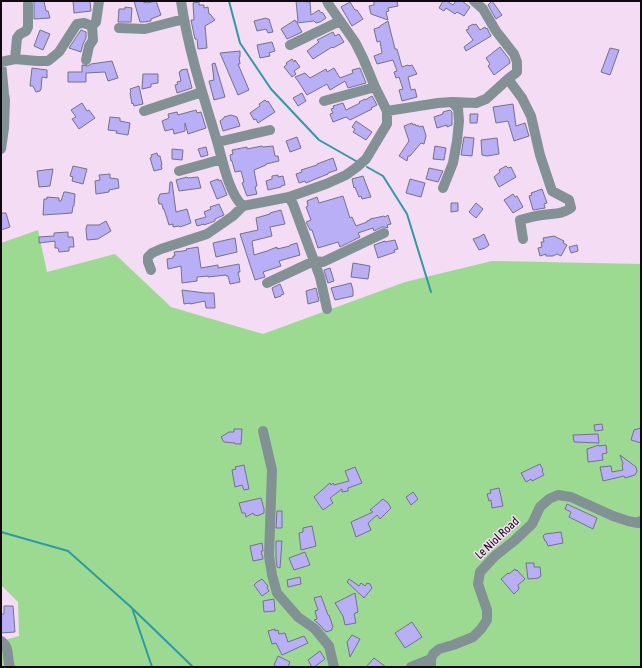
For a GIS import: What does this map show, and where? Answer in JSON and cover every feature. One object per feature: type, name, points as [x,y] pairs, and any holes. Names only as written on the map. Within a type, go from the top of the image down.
[{"type":"street","points":[[86,60],[89,46],[93,40],[92,26],[96,22],[99,1]]},
{"type":"street","points":[[181,1],[192,56],[218,142],[226,175],[238,202],[242,206]]},
{"type":"street","points":[[151,270],[148,257],[152,253],[207,234],[233,216],[242,206],[289,197],[326,184],[346,175],[366,159],[387,124],[387,111],[355,42],[327,1]]},
{"type":"street","points":[[387,111],[438,103],[476,103],[486,100],[517,72],[517,62],[514,54],[496,31],[483,9],[474,1]]},
{"type":"street","points":[[15,59],[17,38],[20,34],[26,32],[28,27],[28,4]]},
{"type":"street","points":[[119,28],[145,29],[184,19]]},
{"type":"street","points":[[290,45],[340,21]]},
{"type":"street","points":[[1,148],[4,128],[5,100],[1,62],[15,59],[48,61],[59,52],[77,24],[84,23],[92,26]]},
{"type":"street","points":[[508,79],[522,98],[530,116],[540,155],[552,191],[569,200],[571,208],[557,214],[541,215],[520,220],[522,239]]},
{"type":"street","points":[[324,101],[375,87]]},
{"type":"street","points":[[144,111],[202,92]]},
{"type":"street","points":[[443,188],[453,163],[458,134],[458,109],[452,102]]},
{"type":"street","points":[[218,142],[270,130]]},
{"type":"street","points":[[179,171],[222,159]]},
{"type":"street","points":[[289,197],[293,204],[320,277],[327,309]]},
{"type":"street","points":[[267,283],[314,261],[323,262],[384,233]]},
{"type":"street","points":[[263,432],[272,470],[269,556],[277,593],[298,617],[315,629],[330,646],[334,667]]},
{"type":"street","name":"Le Niol Road","points":[[411,667],[431,663],[433,654],[439,649],[472,637],[481,629],[487,620],[487,610],[478,584],[480,572],[495,556],[514,542],[532,524],[540,507],[549,499],[558,495],[571,497],[613,516],[638,523],[641,521]]},
{"type":"street","points":[[1,642],[6,645],[8,649],[8,663],[10,667]]},
{"type":"green space","points":[[38,230],[47,272],[115,254],[171,307],[263,334],[405,282],[492,261],[641,264],[641,667],[1,667],[1,641],[19,636],[18,602],[1,585],[1,243]]},
{"type":"building","points":[[34,1],[44,1],[46,11],[48,11],[50,18],[34,19]]},
{"type":"building","points":[[73,1],[90,1],[91,11],[74,13]]},
{"type":"building","points":[[134,1],[144,1],[144,3],[147,3],[156,1],[161,15],[151,19],[151,21],[140,22]]},
{"type":"building","points":[[296,1],[310,2],[311,15],[319,10],[326,18],[316,23],[314,21],[297,23],[302,32],[287,39],[281,29],[295,20],[296,22],[298,21]]},
{"type":"building","points":[[374,1],[397,1],[398,6],[388,8],[389,11],[386,12],[388,20],[371,14],[369,6],[374,5]]},
{"type":"building","points":[[443,1],[447,1],[453,5],[456,1],[462,1],[470,7],[464,16],[457,12],[455,14],[446,8],[444,11],[439,8]]},
{"type":"building","points":[[492,1],[502,15],[496,19],[488,5]]},
{"type":"building","points":[[199,2],[199,5],[204,5],[204,8],[208,7],[209,14],[215,20],[205,26],[207,48],[198,49],[197,39],[195,39],[191,20],[194,20],[193,3]]},
{"type":"building","points":[[350,2],[363,19],[352,26],[341,7]]},
{"type":"building","points":[[125,7],[132,8],[131,22],[118,22],[119,9],[125,9]]},
{"type":"building","points":[[266,18],[269,19],[273,32],[268,33],[266,29],[257,31],[254,21]]},
{"type":"building","points":[[388,21],[395,49],[397,49],[402,67],[412,65],[417,74],[408,77],[411,90],[415,89],[417,97],[402,101],[399,90],[403,89],[399,77],[396,78],[394,72],[397,71],[393,60],[377,64],[374,56],[382,53],[380,41],[377,42],[374,29],[380,27]]},
{"type":"building","points":[[473,24],[476,24],[480,30],[485,27],[486,29],[487,28],[491,36],[466,51],[464,47],[473,40],[466,30]]},
{"type":"building","points":[[40,30],[50,34],[43,50],[34,46]]},
{"type":"building","points":[[81,30],[86,32],[86,38],[81,52],[69,48]]},
{"type":"building","points":[[333,32],[335,36],[339,34],[344,42],[333,48],[332,47],[313,59],[307,51],[319,42],[317,40]]},
{"type":"building","points":[[272,42],[275,51],[269,53],[270,56],[260,58],[257,45]]},
{"type":"building","points":[[500,47],[509,59],[510,63],[494,75],[488,66],[490,64],[486,58]]},
{"type":"building","points":[[610,48],[619,50],[610,75],[601,72]]},
{"type":"building","points":[[240,51],[240,64],[238,64],[249,90],[238,95],[220,53]]},
{"type":"building","points":[[292,59],[294,62],[295,60],[300,67],[294,71],[296,74],[292,77],[284,67],[287,64],[286,63]]},
{"type":"building","points":[[112,61],[118,78],[108,81],[105,72],[86,73],[86,82],[68,82],[68,72],[82,72],[82,65],[88,66],[91,64]]},
{"type":"building","points":[[215,63],[225,97],[214,100],[209,81],[214,80],[212,64]]},
{"type":"building","points":[[32,68],[47,70],[47,78],[42,77],[40,91],[36,92],[33,86],[30,86]]},
{"type":"building","points":[[334,68],[340,78],[353,73],[352,70],[360,68],[366,83],[348,88],[345,81],[330,90],[327,84],[307,95],[295,77],[305,73],[310,78],[326,69],[327,72]]},
{"type":"building","points":[[187,69],[192,88],[177,93],[175,85],[178,84],[177,82],[181,81],[179,72]]},
{"type":"building","points":[[143,74],[158,74],[158,83],[151,84],[151,87],[142,89]]},
{"type":"building","points":[[139,86],[143,104],[134,106],[133,103],[132,104],[130,89]]},
{"type":"building","points":[[302,93],[306,101],[298,106],[293,98]]},
{"type":"building","points":[[372,96],[377,105],[371,108],[372,109],[350,120],[346,117],[333,122],[330,114],[333,113],[331,109],[334,108],[333,106],[343,103],[346,110]]},
{"type":"building","points":[[265,100],[267,102],[268,101],[275,112],[258,123],[256,119],[254,120],[250,113],[260,106],[259,104]]},
{"type":"building","points":[[82,103],[87,111],[89,110],[95,118],[79,129],[72,119],[76,117],[71,110]]},
{"type":"building","points":[[513,104],[516,126],[525,123],[529,136],[514,141],[508,121],[496,123],[493,107]]},
{"type":"building","points":[[196,110],[197,113],[201,112],[206,128],[188,134],[185,123],[185,131],[174,134],[173,129],[165,131],[162,121],[169,118],[168,114],[177,112],[178,115]]},
{"type":"building","points":[[450,110],[452,112],[452,125],[437,128],[434,117]]},
{"type":"building","points":[[470,114],[478,114],[477,123],[470,123]]},
{"type":"building","points":[[231,115],[237,117],[240,126],[223,131],[220,121],[224,117]]},
{"type":"building","points":[[110,117],[120,118],[120,121],[130,123],[128,135],[116,133],[117,131],[108,130]]},
{"type":"building","points":[[356,121],[372,132],[366,140],[353,132],[355,129],[352,127]]},
{"type":"building","points":[[412,123],[416,126],[418,125],[419,127],[423,126],[426,136],[424,144],[421,143],[410,156],[408,156],[407,161],[399,156],[409,141],[404,126]]},
{"type":"building","points":[[297,137],[301,148],[290,152],[286,141]]},
{"type":"building","points":[[464,137],[474,138],[472,156],[461,155]]},
{"type":"building","points":[[497,138],[499,154],[487,156],[482,155],[481,140]]},
{"type":"building","points":[[273,146],[275,156],[278,156],[279,161],[266,164],[254,170],[257,194],[247,196],[242,183],[244,182],[241,171],[235,172],[230,155],[233,154],[232,150]]},
{"type":"building","points":[[435,146],[446,148],[444,160],[433,159]]},
{"type":"building","points":[[206,147],[208,155],[201,157],[198,149]]},
{"type":"building","points":[[172,149],[183,150],[182,160],[172,159]]},
{"type":"building","points":[[157,153],[158,156],[160,156],[162,169],[154,171],[150,158],[152,157],[151,155]]},
{"type":"building","points":[[333,158],[337,170],[306,183],[305,181],[299,183],[296,174],[302,172],[301,170]]},
{"type":"building","points":[[73,166],[87,169],[83,184],[72,181],[73,177],[70,176]]},
{"type":"building","points":[[506,166],[508,168],[511,167],[516,177],[499,187],[494,177],[500,172],[499,170]]},
{"type":"building","points":[[429,168],[443,171],[438,182],[426,179]]},
{"type":"building","points":[[53,169],[50,186],[39,187],[37,171]]},
{"type":"building","points":[[110,174],[110,178],[118,179],[119,188],[109,190],[109,192],[96,194],[95,181],[100,180],[99,175]]},
{"type":"building","points":[[278,175],[278,177],[283,176],[285,185],[268,190],[266,181],[272,179],[272,176]]},
{"type":"building","points":[[363,176],[371,197],[362,199],[361,196],[359,197],[355,187],[354,188],[352,179]]},
{"type":"building","points":[[187,177],[198,177],[201,188],[179,191],[176,180]]},
{"type":"building","points":[[218,179],[219,181],[221,180],[227,195],[217,199],[210,182]]},
{"type":"building","points":[[410,179],[425,183],[421,197],[406,193]]},
{"type":"building","points":[[170,182],[172,182],[176,212],[187,209],[191,223],[180,227],[173,227],[173,224],[169,225],[162,204],[159,204],[158,199],[160,194],[169,193]]},
{"type":"building","points":[[542,189],[547,203],[544,204],[545,208],[533,210],[529,196],[532,195],[531,193]]},
{"type":"building","points":[[64,192],[75,194],[72,213],[43,215],[44,199],[47,199],[47,197],[59,198],[59,201],[61,201]]},
{"type":"building","points":[[513,194],[515,197],[517,196],[523,207],[513,213],[504,200]]},
{"type":"building","points":[[343,196],[350,218],[352,217],[356,226],[367,222],[370,219],[385,217],[388,215],[391,224],[387,225],[388,228],[382,227],[374,231],[373,228],[358,233],[360,237],[340,247],[338,242],[318,248],[312,230],[310,230],[306,222],[311,220],[306,207],[308,206],[307,201],[317,197],[319,203]]},
{"type":"building","points":[[451,203],[458,203],[458,211],[451,212]]},
{"type":"building","points":[[476,203],[483,209],[476,218],[469,212]]},
{"type":"building","points":[[219,204],[224,215],[215,219],[215,221],[197,226],[195,220],[206,217],[204,212],[211,209],[210,207]]},
{"type":"building","points":[[281,210],[285,224],[270,227],[272,236],[252,241],[254,255],[277,247],[277,249],[297,243],[300,255],[279,261],[281,266],[263,272],[265,277],[255,280],[240,234],[258,230],[256,218]]},
{"type":"building","points":[[1,213],[6,213],[10,227],[1,230]]},
{"type":"building","points":[[106,221],[111,231],[98,239],[87,240],[87,225],[99,225]]},
{"type":"building","points":[[68,232],[68,237],[73,237],[74,247],[69,247],[69,251],[59,252],[58,248],[55,248],[55,241],[39,243],[39,237],[54,236],[54,233]]},
{"type":"building","points":[[484,234],[489,245],[479,250],[473,239]]},
{"type":"building","points":[[554,236],[564,241],[563,243],[567,245],[561,256],[557,254],[553,256],[546,256],[546,254],[540,256],[538,248],[542,247],[541,242],[544,242],[543,238]]},
{"type":"building","points":[[235,238],[237,252],[216,257],[213,243]]},
{"type":"building","points":[[395,240],[398,249],[394,250],[395,252],[378,258],[374,245],[385,241]]},
{"type":"building","points":[[577,245],[578,251],[571,253],[569,247]]},
{"type":"building","points":[[198,247],[201,268],[218,265],[218,268],[239,264],[240,272],[238,272],[240,282],[230,284],[228,276],[226,275],[197,277],[197,281],[182,283],[181,266],[168,269],[167,259],[175,256],[174,252]]},
{"type":"building","points":[[353,263],[370,266],[368,279],[351,277]]},
{"type":"building","points":[[330,268],[334,281],[328,283],[324,270]]},
{"type":"building","points":[[351,283],[353,296],[335,300],[331,288]]},
{"type":"building","points":[[280,284],[284,294],[275,298],[272,288]]},
{"type":"building","points":[[316,288],[319,301],[308,304],[306,291]]},
{"type":"building","points":[[182,290],[214,293],[215,308],[206,308],[205,301],[184,304]]},
{"type":"building","points":[[602,424],[603,430],[595,431],[594,425]]},
{"type":"building","points":[[641,428],[641,443],[631,440],[634,430]]},
{"type":"building","points":[[234,429],[242,429],[241,444],[224,442],[221,437],[229,432],[234,432]]},
{"type":"building","points":[[598,434],[599,443],[574,442],[573,435]]},
{"type":"building","points":[[599,445],[606,445],[607,453],[602,454],[603,460],[588,462],[587,449]]},
{"type":"building","points":[[620,455],[636,467],[637,471],[635,475],[603,481],[600,467],[611,466],[612,472],[623,470]]},
{"type":"building","points":[[540,464],[544,475],[532,481],[531,479],[526,482],[521,473]]},
{"type":"building","points":[[244,465],[249,489],[244,490],[242,485],[235,487],[232,470],[236,469],[235,467]]},
{"type":"building","points":[[355,467],[362,483],[348,488],[348,491],[342,492],[342,489],[330,498],[333,503],[323,510],[314,497],[330,483],[331,485],[333,483],[334,485],[349,481],[345,471]]},
{"type":"building","points":[[499,488],[503,506],[492,508],[491,500],[489,501],[487,494],[491,493],[490,490]]},
{"type":"building","points":[[413,492],[418,499],[411,505],[406,497]]},
{"type":"building","points":[[261,498],[264,513],[257,516],[253,513],[246,517],[245,513],[242,513],[239,503]]},
{"type":"building","points":[[383,499],[391,508],[380,519],[377,515],[368,523],[371,530],[356,537],[351,522],[373,512],[370,510]]},
{"type":"building","points":[[567,504],[597,518],[593,529],[569,517],[571,512],[565,509]]},
{"type":"building","points":[[277,511],[282,511],[282,528],[276,528]]},
{"type":"building","points":[[312,526],[316,546],[301,550],[299,533],[303,532],[303,528]]},
{"type":"building","points":[[561,532],[563,543],[548,546],[543,536],[545,534]]},
{"type":"building","points":[[276,541],[282,541],[280,568],[277,567]]},
{"type":"building","points":[[262,543],[263,551],[261,551],[263,559],[253,561],[250,546]]},
{"type":"building","points":[[305,552],[310,565],[294,570],[289,558]]},
{"type":"building","points":[[526,563],[534,563],[534,567],[540,567],[541,576],[539,578],[528,579]]},
{"type":"building","points":[[515,569],[525,579],[518,585],[519,589],[514,594],[501,579]]},
{"type":"building","points":[[300,577],[301,584],[288,587],[287,580]]},
{"type":"building","points":[[262,579],[268,586],[267,588],[269,591],[262,596],[254,585]]},
{"type":"building","points":[[349,579],[359,586],[361,583],[365,586],[367,583],[370,584],[372,588],[364,598],[347,582]]},
{"type":"building","points":[[355,593],[358,612],[354,614],[356,623],[345,625],[343,616],[335,603]]},
{"type":"building","points":[[321,596],[333,627],[332,630],[326,632],[314,620],[317,619],[315,611],[318,610],[314,598]]},
{"type":"building","points":[[274,599],[275,611],[264,612],[263,601]]},
{"type":"building","points":[[4,606],[13,606],[15,632],[1,633],[1,614],[4,614]]},
{"type":"building","points":[[412,622],[422,637],[405,648],[395,633]]},
{"type":"building","points":[[275,629],[275,631],[278,630],[279,634],[285,633],[288,642],[304,636],[308,643],[282,655],[276,643],[272,644],[268,631]]},
{"type":"building","points":[[352,635],[360,639],[350,657],[347,642]]},
{"type":"building","points":[[320,651],[325,659],[312,667],[308,660]]},
{"type":"building","points":[[278,656],[290,662],[288,667],[277,667],[274,665]]},
{"type":"building","points":[[374,658],[386,667],[366,667]]},
{"type":"waterway","points":[[229,1],[240,43],[271,89],[319,140],[356,161]]},
{"type":"waterway","points":[[367,167],[383,176],[407,214],[431,292]]},
{"type":"waterway","points":[[1,532],[68,551],[132,608],[152,667]]},
{"type":"waterway","points":[[133,609],[193,667]]}]
